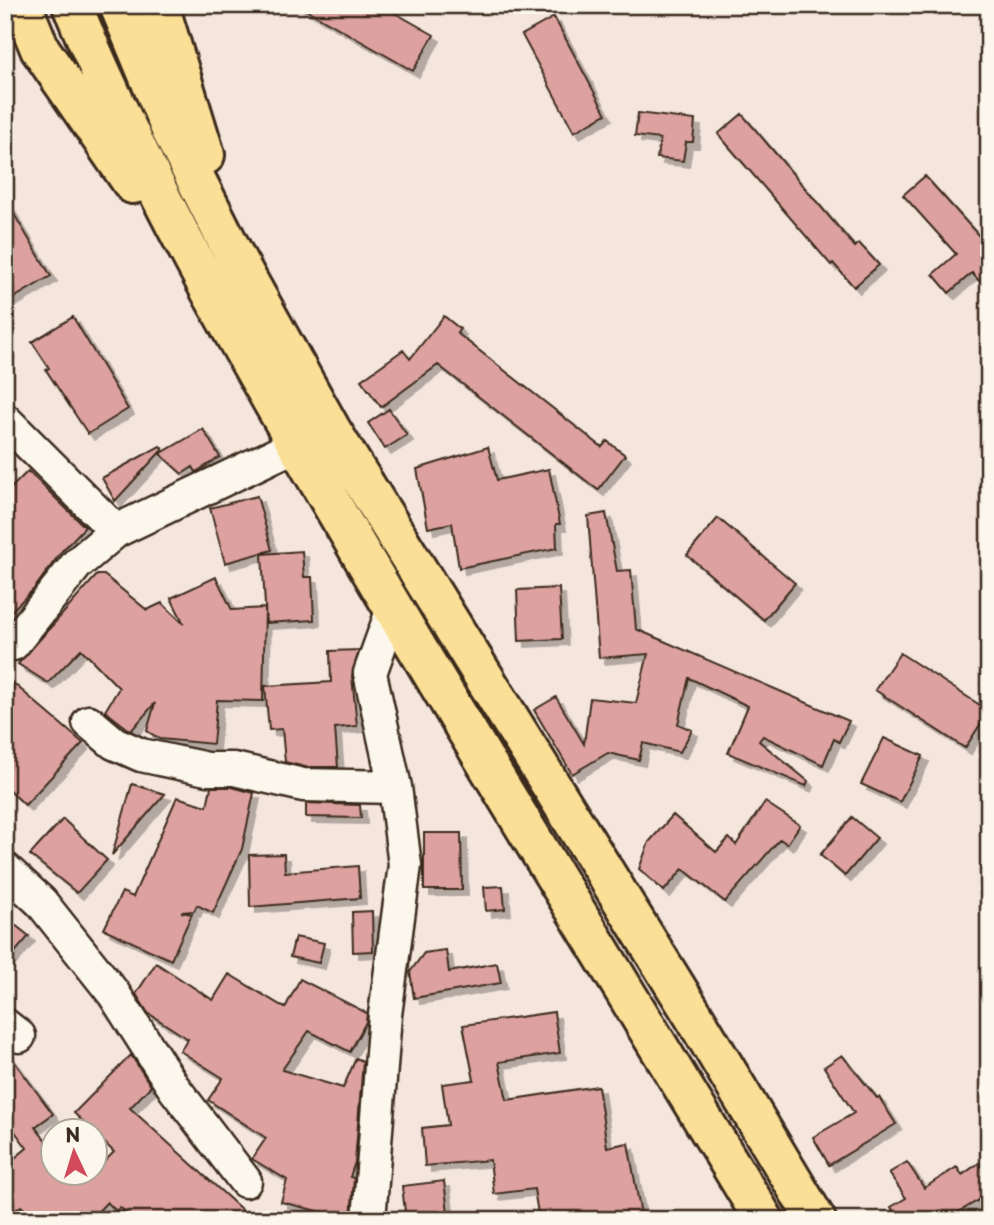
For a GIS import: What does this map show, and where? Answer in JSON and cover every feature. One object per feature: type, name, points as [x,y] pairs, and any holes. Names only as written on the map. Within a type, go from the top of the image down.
[{"type":"highway","points":[[22,5],[40,49],[221,314]]},
{"type":"highway","points":[[72,5],[135,146],[221,314],[393,609],[764,1220]]},
{"type":"highway","points":[[119,5],[171,130],[237,261],[331,430],[695,1018],[816,1220]]},
{"type":"highway","points":[[159,5],[237,261]]},
{"type":"street","points":[[5,420],[116,531]]},
{"type":"street","points":[[13,645],[77,564],[116,531],[296,445]]},
{"type":"street","points":[[369,1220],[385,1015],[405,865],[395,787],[370,673],[393,609]]},
{"type":"street","points":[[89,722],[114,744],[141,755],[207,769],[234,769],[303,785],[395,787]]},
{"type":"street","points":[[5,869],[41,902],[114,994],[174,1088],[245,1181]]},
{"type":"building","points":[[298,5],[381,5],[434,35],[413,71]]},
{"type":"building","points":[[554,17],[606,114],[574,132],[522,35]]},
{"type":"building","points":[[638,113],[695,120],[693,142],[686,142],[683,161],[657,158],[660,139],[635,136]]},
{"type":"building","points":[[742,114],[855,247],[859,243],[879,265],[854,287],[833,263],[831,265],[718,134]]},
{"type":"building","points":[[925,176],[989,247],[989,292],[972,273],[949,293],[933,274],[956,254],[903,195]]},
{"type":"building","points":[[5,199],[51,276],[5,303]]},
{"type":"building","points":[[444,316],[460,329],[457,333],[602,447],[607,441],[625,455],[598,490],[438,365],[381,407],[361,380],[403,350],[410,359]]},
{"type":"building","points":[[73,317],[128,409],[88,434],[46,370],[49,368],[32,342]]},
{"type":"building","points":[[389,409],[407,435],[385,449],[368,423]]},
{"type":"building","points":[[203,429],[220,457],[196,472],[193,467],[182,474],[160,454]]},
{"type":"building","points":[[160,446],[163,449],[115,501],[102,478]]},
{"type":"building","points":[[488,447],[497,480],[549,469],[560,524],[556,524],[557,548],[459,568],[452,523],[428,528],[417,469]]},
{"type":"building","points":[[28,471],[85,527],[62,551],[34,589],[5,617],[5,494]]},
{"type":"building","points":[[257,496],[272,550],[225,563],[210,508]]},
{"type":"building","points":[[606,513],[617,571],[631,570],[636,629],[849,721],[839,742],[834,739],[823,765],[763,736],[759,741],[808,781],[806,786],[728,753],[748,706],[689,678],[678,724],[692,730],[680,752],[643,743],[639,760],[608,753],[572,774],[534,710],[556,697],[584,744],[590,698],[636,703],[648,654],[599,658],[588,516]]},
{"type":"building","points":[[718,518],[795,583],[764,620],[687,555]]},
{"type":"building","points":[[302,551],[304,577],[312,577],[314,620],[266,623],[262,554]]},
{"type":"building","points":[[97,575],[104,575],[147,610],[162,603],[184,624],[171,598],[216,577],[232,610],[265,608],[263,701],[217,700],[213,744],[160,739],[147,731],[155,703],[131,731],[105,711],[119,688],[81,649],[48,683],[18,664]]},
{"type":"building","points":[[559,588],[562,639],[519,641],[517,590]]},
{"type":"building","points":[[359,650],[352,676],[357,726],[335,728],[338,767],[305,767],[285,762],[282,729],[269,730],[265,686],[331,682],[330,651]]},
{"type":"building","points":[[900,653],[989,711],[965,748],[875,690]]},
{"type":"building","points":[[5,676],[83,743],[25,805],[5,786]]},
{"type":"building","points":[[884,738],[923,756],[900,802],[861,784]]},
{"type":"building","points":[[132,784],[165,794],[112,855]]},
{"type":"building","points":[[211,787],[232,787],[254,793],[242,849],[213,913],[197,905],[194,911],[181,912],[192,914],[171,960],[104,929],[122,892],[133,897],[177,797],[207,806]]},
{"type":"building","points":[[765,802],[800,825],[787,844],[780,839],[725,902],[683,869],[664,891],[639,869],[649,842],[673,815],[716,852],[729,838],[736,845]]},
{"type":"building","points":[[306,803],[360,805],[361,818],[306,817]]},
{"type":"building","points":[[852,817],[877,838],[845,876],[820,855]]},
{"type":"building","points":[[63,819],[107,860],[77,893],[30,855]]},
{"type":"building","points":[[424,833],[461,833],[462,890],[424,890]]},
{"type":"building","points":[[284,854],[285,872],[358,866],[360,898],[250,907],[249,855]]},
{"type":"building","points":[[503,886],[505,909],[486,911],[484,887]]},
{"type":"building","points":[[372,911],[373,951],[353,952],[352,912]]},
{"type":"building","points":[[5,917],[29,936],[5,964]]},
{"type":"building","points":[[295,937],[324,943],[319,963],[290,957]]},
{"type":"building","points":[[446,950],[449,972],[497,963],[501,983],[414,998],[410,972],[424,953]]},
{"type":"building","points":[[156,963],[213,1000],[229,974],[285,1008],[300,979],[367,1013],[366,1022],[350,1052],[309,1031],[282,1070],[343,1088],[356,1058],[363,1061],[355,1162],[350,1177],[354,1178],[351,1219],[281,1202],[287,1180],[252,1159],[266,1138],[208,1100],[223,1078],[180,1051],[188,1039],[148,1013],[136,994]]},
{"type":"building","points":[[554,1012],[560,1053],[499,1062],[507,1100],[598,1086],[607,1147],[628,1143],[642,1220],[539,1220],[534,1189],[494,1194],[490,1160],[425,1166],[422,1128],[448,1125],[442,1084],[474,1080],[463,1025]]},
{"type":"building","points":[[5,1049],[53,1114],[38,1116],[38,1125],[35,1127],[38,1131],[38,1186],[108,1186],[108,1158],[114,1152],[108,1146],[108,1116],[77,1116],[74,1113],[131,1055],[151,1086],[130,1108],[253,1220],[135,1220],[120,1207],[116,1211],[107,1202],[90,1220],[36,1220],[21,1206],[14,1211],[5,1200],[5,1166],[27,1148],[5,1118]]},
{"type":"building","points":[[842,1055],[877,1098],[879,1097],[896,1124],[829,1165],[813,1137],[854,1113],[824,1067]]},
{"type":"building","points":[[907,1162],[924,1188],[957,1167],[962,1175],[979,1163],[989,1177],[989,1194],[945,1220],[899,1220],[891,1207],[906,1198],[889,1173]]},
{"type":"building","points":[[444,1181],[449,1220],[406,1220],[402,1186]]}]
